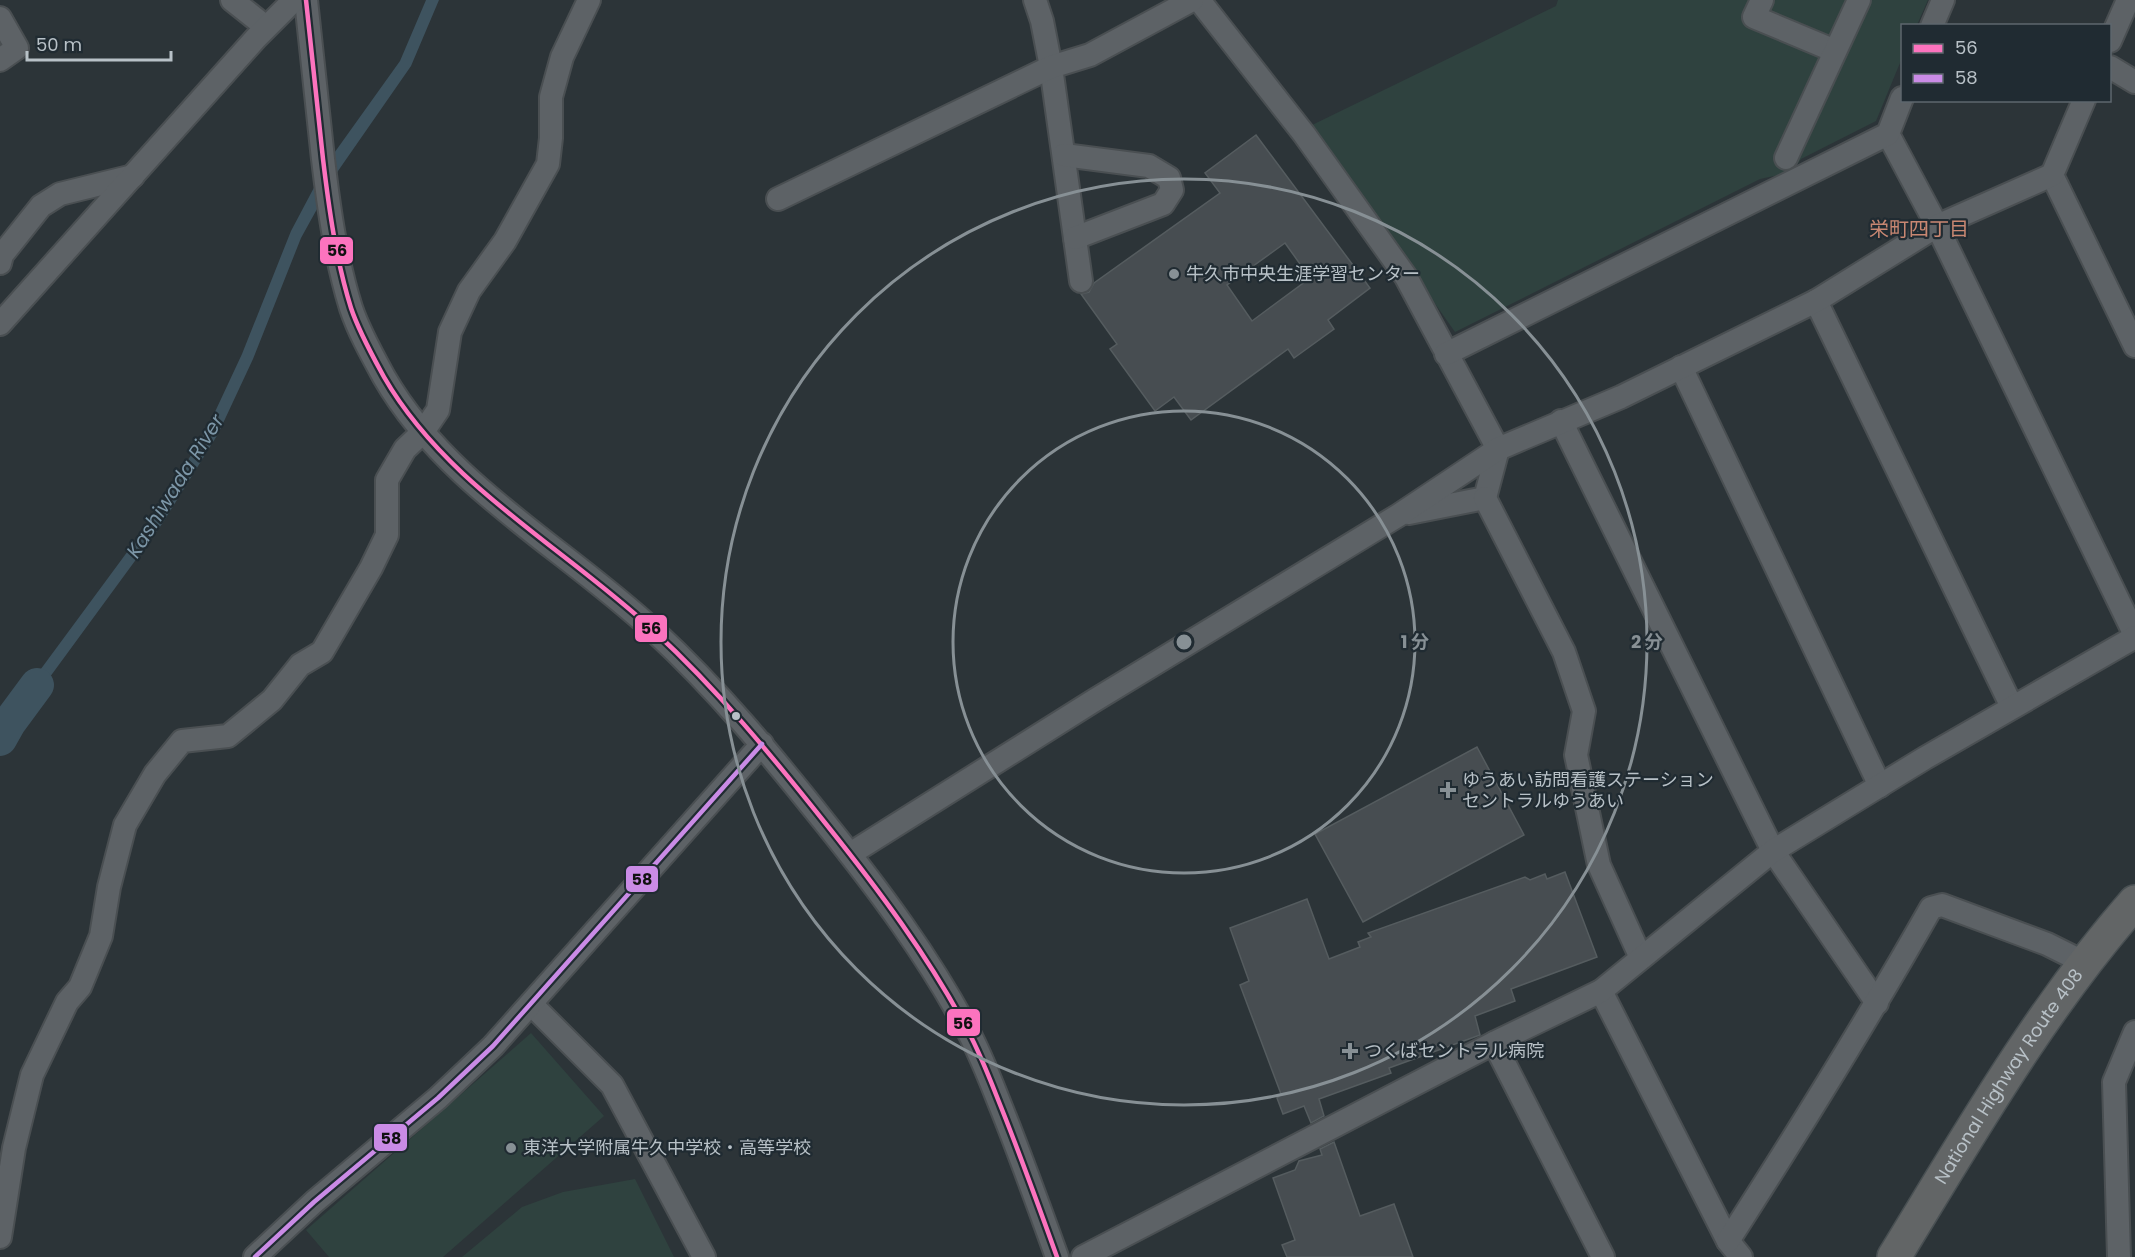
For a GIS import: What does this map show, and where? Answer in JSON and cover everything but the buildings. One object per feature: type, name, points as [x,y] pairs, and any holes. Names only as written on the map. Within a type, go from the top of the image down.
[{"type":"highway","name":"National Highway Route 408","points":[[1894,1257],[2005,1075],[2085,963],[2135,902]]},
{"type":"street","points":[[232,0],[266,27]]},
{"type":"street","points":[[0,324],[266,27],[294,0]]},
{"type":"street","points":[[306,0],[330,213],[340,266],[352,311],[385,379],[423,432],[494,499],[651,627],[721,696],[850,854],[913,940],[968,1030],[985,1066],[1057,1257]]},
{"type":"street","points":[[0,1237],[14,1148],[32,1075],[67,1002],[80,987],[101,936],[109,887],[125,825],[155,774],[182,741],[228,736],[272,700],[300,665],[322,652],[371,568],[387,535],[387,480],[405,449],[423,432],[438,410],[450,332],[469,291],[505,241],[548,164],[551,138],[551,97],[562,57],[590,0]]},
{"type":"street","points":[[1035,0],[1042,21],[1051,67],[1081,280]]},
{"type":"street","points":[[778,199],[1051,67],[1090,55],[1192,0]]},
{"type":"street","points":[[1199,0],[1304,134],[1406,277],[1498,449],[1485,498],[1564,652],[1584,711],[1576,755],[1599,866],[1641,958]]},
{"type":"street","points":[[1762,0],[1754,17],[1835,51]]},
{"type":"street","points":[[1786,158],[1859,0]]},
{"type":"street","points":[[1933,24],[1943,0]]},
{"type":"street","points":[[2111,37],[2128,0]]},
{"type":"street","points":[[0,18],[17,48],[0,60]]},
{"type":"street","points":[[2111,68],[2135,82]]},
{"type":"street","points":[[1446,354],[1888,134],[1901,101]]},
{"type":"street","points":[[850,854],[1095,700],[1399,515],[1498,449],[1621,397],[1816,301],[1937,226],[2052,175],[2083,102]]},
{"type":"street","points":[[1083,1257],[1494,1042],[1601,991],[1773,851],[2135,636],[1937,226],[1888,134]]},
{"type":"street","points":[[1064,155],[1149,166],[1169,178],[1172,190],[1163,204],[1075,238]]},
{"type":"street","points":[[2052,175],[2135,346]]},
{"type":"street","points":[[0,263],[3,255],[41,206],[60,194],[133,176]]},
{"type":"street","points":[[1816,301],[2012,707]]},
{"type":"street","points":[[1681,367],[1880,786]]},
{"type":"street","points":[[1561,421],[1773,851],[1877,1003]]},
{"type":"street","points":[[1399,515],[1485,498]]},
{"type":"street","points":[[255,1257],[314,1202],[438,1098],[493,1046],[762,744]]},
{"type":"street","points":[[1734,1249],[1931,908],[1942,905],[2047,944],[2085,963]]},
{"type":"street","points":[[1601,991],[1734,1249]]},
{"type":"street","points":[[531,1004],[612,1084],[704,1257]]},
{"type":"street","points":[[2120,1257],[2114,1082],[2135,1032]]},
{"type":"street","points":[[1494,1042],[1603,1257]]},
{"type":"green space","points":[[1558,0],[1928,0],[1917,24],[1901,24],[1901,60],[1876,121],[1801,159],[1792,172],[1760,179],[1455,332],[1310,126],[1556,6]]},
{"type":"green space","points":[[531,1033],[604,1116],[443,1257],[329,1257],[306,1230]]},
{"type":"green space","points":[[635,1179],[674,1257],[462,1257],[522,1207],[563,1192]]},
{"type":"water","points":[[426,0],[439,0],[411,66],[338,171],[301,238],[253,359],[218,434],[162,524],[14,726],[4,719],[153,517],[207,429],[242,354],[291,231],[327,163],[400,61]]},
{"type":"waterway","name":"Kashiwada River","points":[[0,739],[37,685]]},
{"type":"transit line","name":"56","points":[[306,0],[325,178],[337,253],[354,317],[384,377],[410,416],[440,451],[473,483],[619,601],[678,653],[765,749],[865,873],[920,950],[973,1040],[1030,1182],[1057,1257]]},
{"type":"transit line","name":"58","points":[[255,1257],[314,1202],[438,1098],[493,1046],[762,744]]},
{"type":"place","name":"牛久市中央生涯学習センター","points":[[1174,274]]},
{"type":"place","name":"ゆうあい訪問看護ステーション セントラルゆうあい","points":[[1448,790]]},
{"type":"place","name":"つくばセントラル病院","points":[[1350,1051]]},
{"type":"place","name":"東洋大学附属牛久中学校・高等学校","points":[[511,1148]]},
{"type":"district","name":"栄町四丁目","points":[[1919,229]]}]
